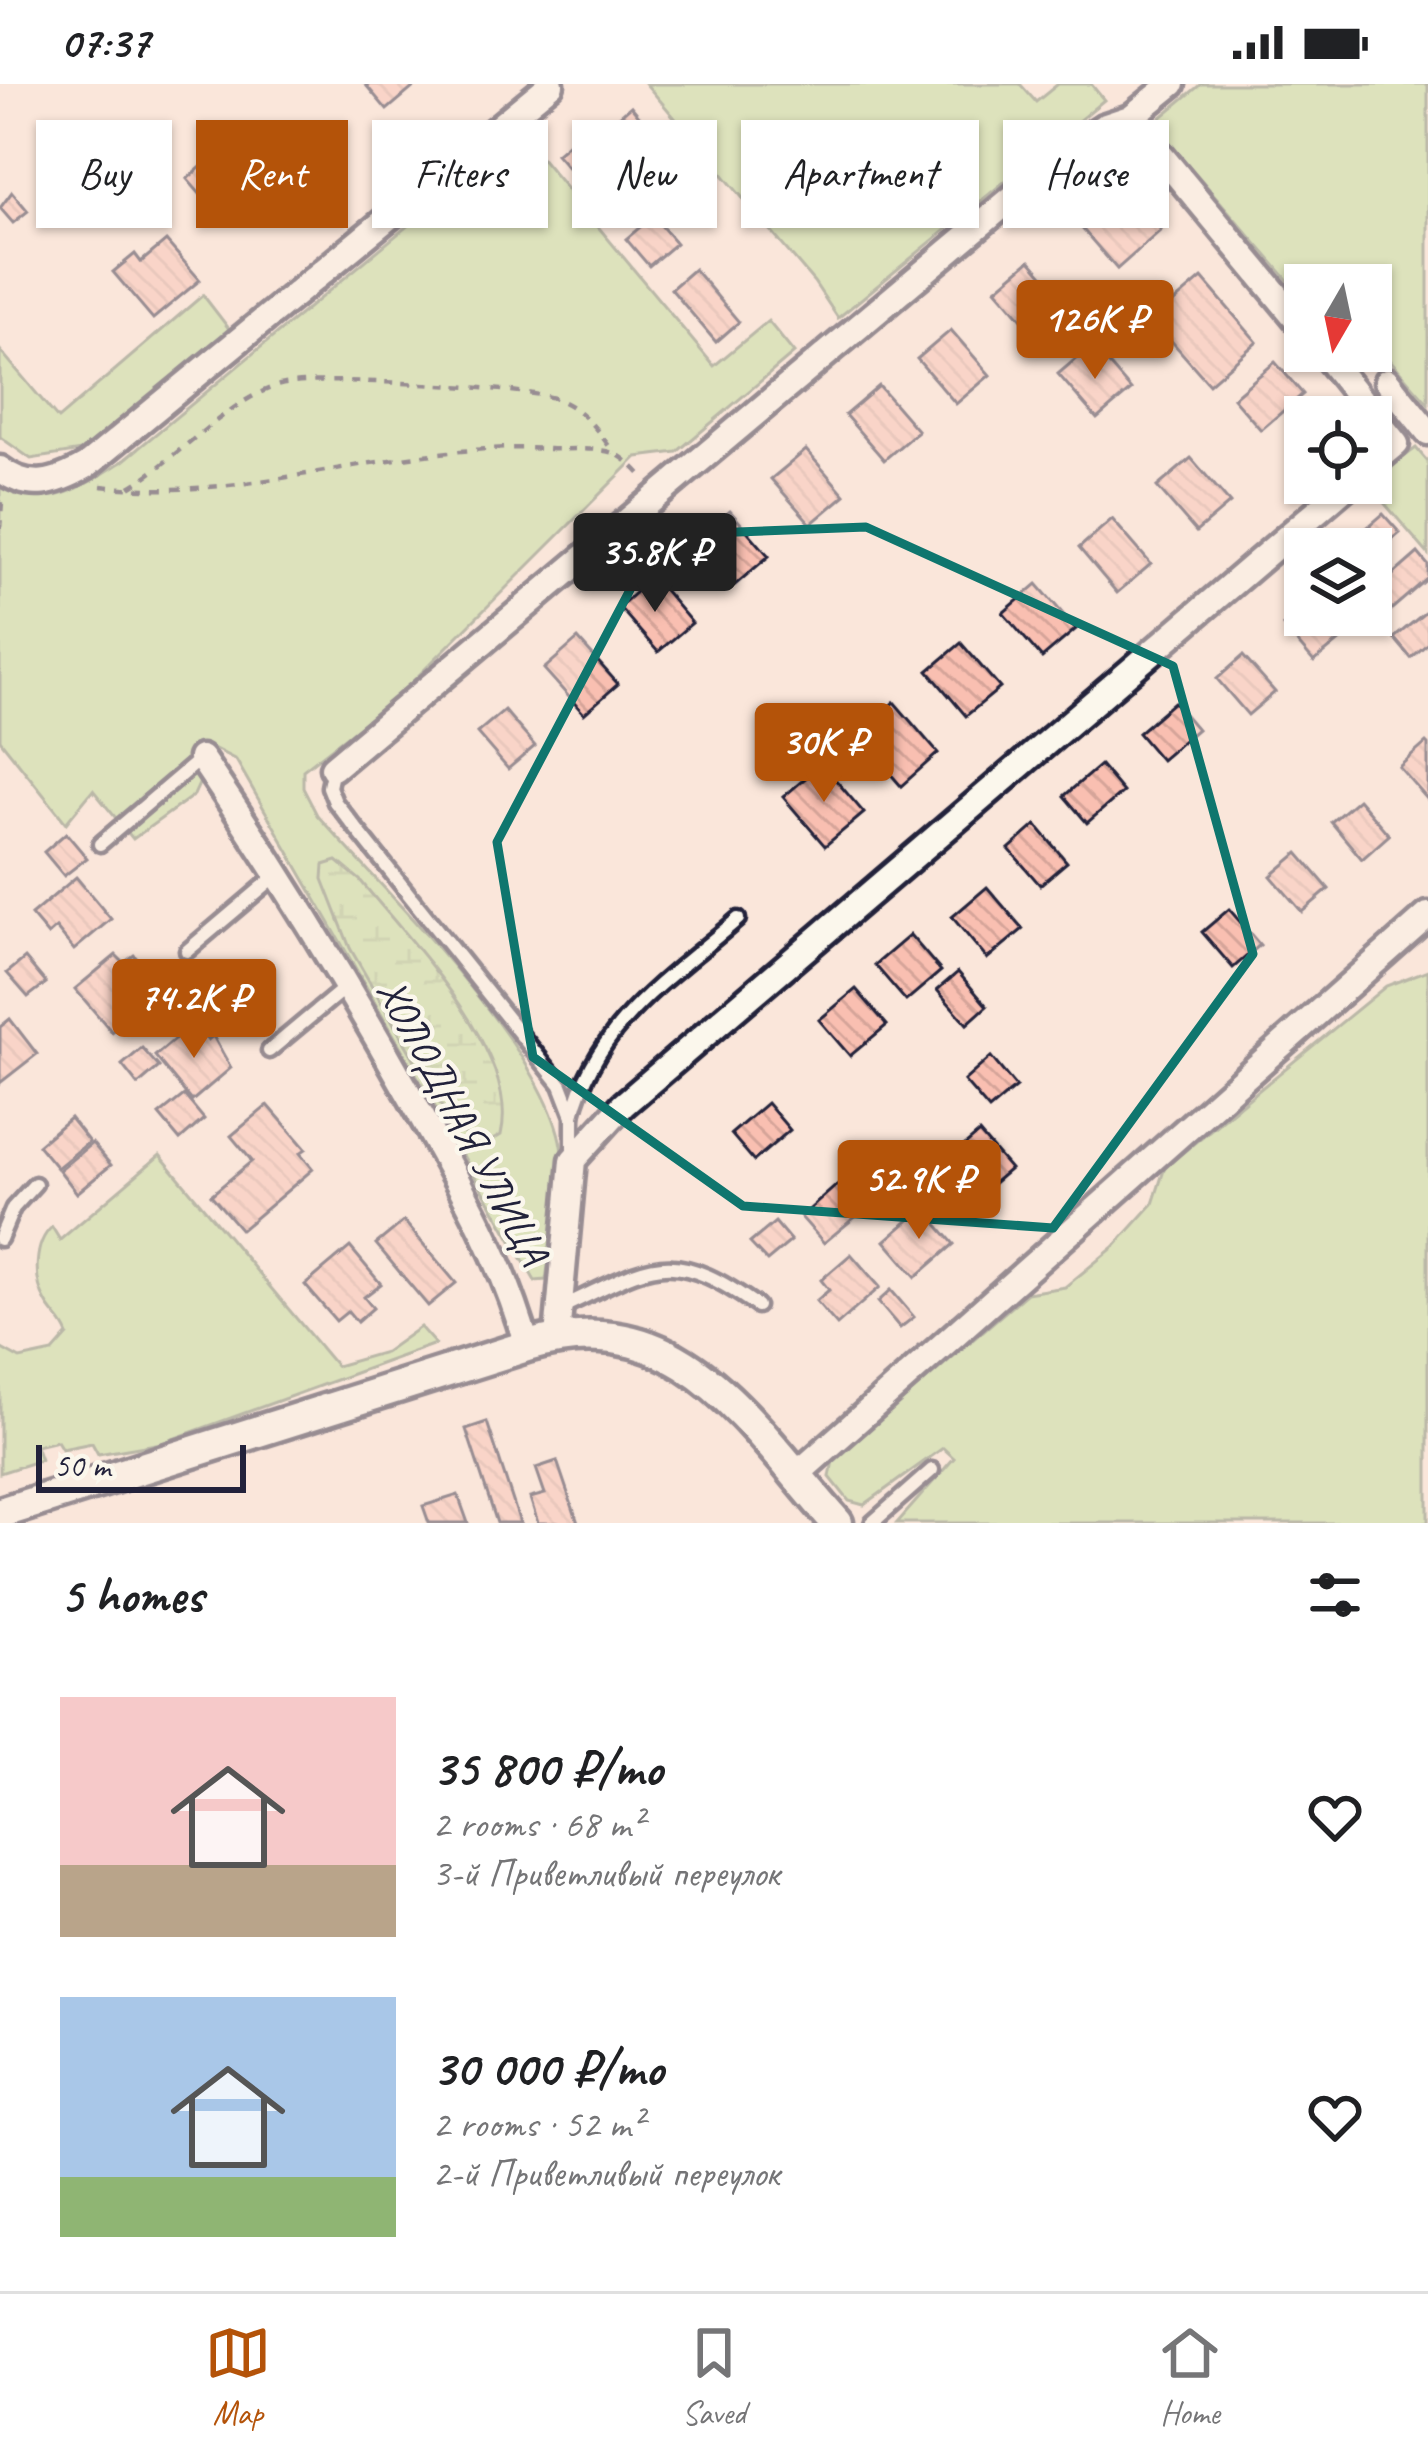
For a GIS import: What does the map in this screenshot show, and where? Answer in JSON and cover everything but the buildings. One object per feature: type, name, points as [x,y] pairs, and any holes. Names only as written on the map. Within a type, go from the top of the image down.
[{"type":"street","points":[[0,469],[14,479],[36,484],[60,482],[86,466],[551,84]]},
{"type":"street","points":[[333,768],[1075,146],[1103,127],[1130,118],[1172,84]]},
{"type":"street","points":[[1130,118],[1284,304]]},
{"type":"street","points":[[1339,372],[1358,396]]},
{"type":"street","points":[[1387,381],[1428,432]]},
{"type":"street","points":[[547,1331],[572,1160],[623,1105],[1325,504]]},
{"type":"street","name":"ХОЛОДНАЯ УЛИЦА","points":[[201,758],[347,985],[479,1218],[511,1286],[547,1331]]},
{"type":"street","points":[[795,1476],[1428,915]]},
{"type":"street","points":[[0,1513],[547,1331],[632,1339],[671,1353],[704,1374],[837,1523]]},
{"type":"lane","points":[[100,844],[201,758]]},
{"type":"lane","points":[[333,768],[329,787],[335,802],[546,1061],[573,1116]]},
{"type":"lane","points":[[187,951],[279,873]]},
{"type":"lane","points":[[572,1160],[573,1116],[592,1058],[627,1015],[738,919]]},
{"type":"lane","points":[[268,1051],[347,985]]},
{"type":"lane","points":[[0,1239],[14,1208],[35,1184]]},
{"type":"lane","points":[[547,1331],[656,1265],[684,1264],[715,1276],[757,1306]]},
{"type":"lane","points":[[872,1523],[932,1470]]},
{"type":"path","points":[[127,489],[172,462],[250,398],[282,384],[422,386],[556,399],[589,419],[614,453],[656,493]]},
{"type":"path","points":[[60,482],[127,489],[293,476],[437,451],[504,446],[614,453]]},
{"type":"highlighted area","points":[[866,527],[1173,666],[1253,954],[1053,1228],[743,1206],[533,1057],[497,842],[659,535]]},
{"type":"green space","points":[[646,84],[1020,84],[1036,102],[1058,84],[1091,84],[1104,100],[1080,120],[1003,120],[1003,183],[979,202],[979,120],[741,120],[741,196],[717,168],[717,120],[677,120]]},
{"type":"green space","points":[[1201,84],[1428,84],[1428,403],[1392,362],[1392,264],[1284,264],[1284,276],[1169,143],[1169,120],[1158,120]]},
{"type":"green space","points":[[548,167],[572,195],[572,228],[599,228],[714,366],[768,321],[794,353],[677,452],[637,457],[396,698],[303,770],[303,788],[317,815],[462,976],[529,1070],[552,1114],[562,1153],[562,1184],[546,1280],[535,1281],[236,760],[215,749],[194,795],[133,839],[93,790],[66,823],[0,740],[0,481],[17,491],[48,497],[78,488],[123,461],[405,228],[548,228]]},
{"type":"green space","points":[[768,228],[948,228],[838,318]]},
{"type":"green space","points":[[203,295],[230,330],[81,451],[31,459],[0,437],[0,350],[58,419]]},
{"type":"green space","points":[[1416,448],[1428,462],[1428,554],[1385,504],[1392,504],[1392,466]]},
{"type":"green space","points":[[337,861],[360,880],[431,966],[478,1034],[503,1103],[501,1135],[483,1146],[453,1126],[350,948],[323,879],[324,865]]},
{"type":"green space","points":[[1428,970],[1428,1523],[897,1523],[954,1458],[943,1448],[864,1505],[849,1501],[830,1477],[833,1460],[1027,1293],[1065,1287],[1114,1247],[1153,1204],[1165,1167],[1386,986]]},
{"type":"green space","points":[[160,1155],[336,1366],[385,1352],[420,1327],[435,1344],[162,1443],[98,1454],[92,1443],[62,1449],[57,1441],[36,1446],[41,1460],[0,1473],[0,1348],[20,1359],[53,1352],[68,1335],[39,1283],[37,1262],[46,1234],[52,1227],[60,1240]]}]
